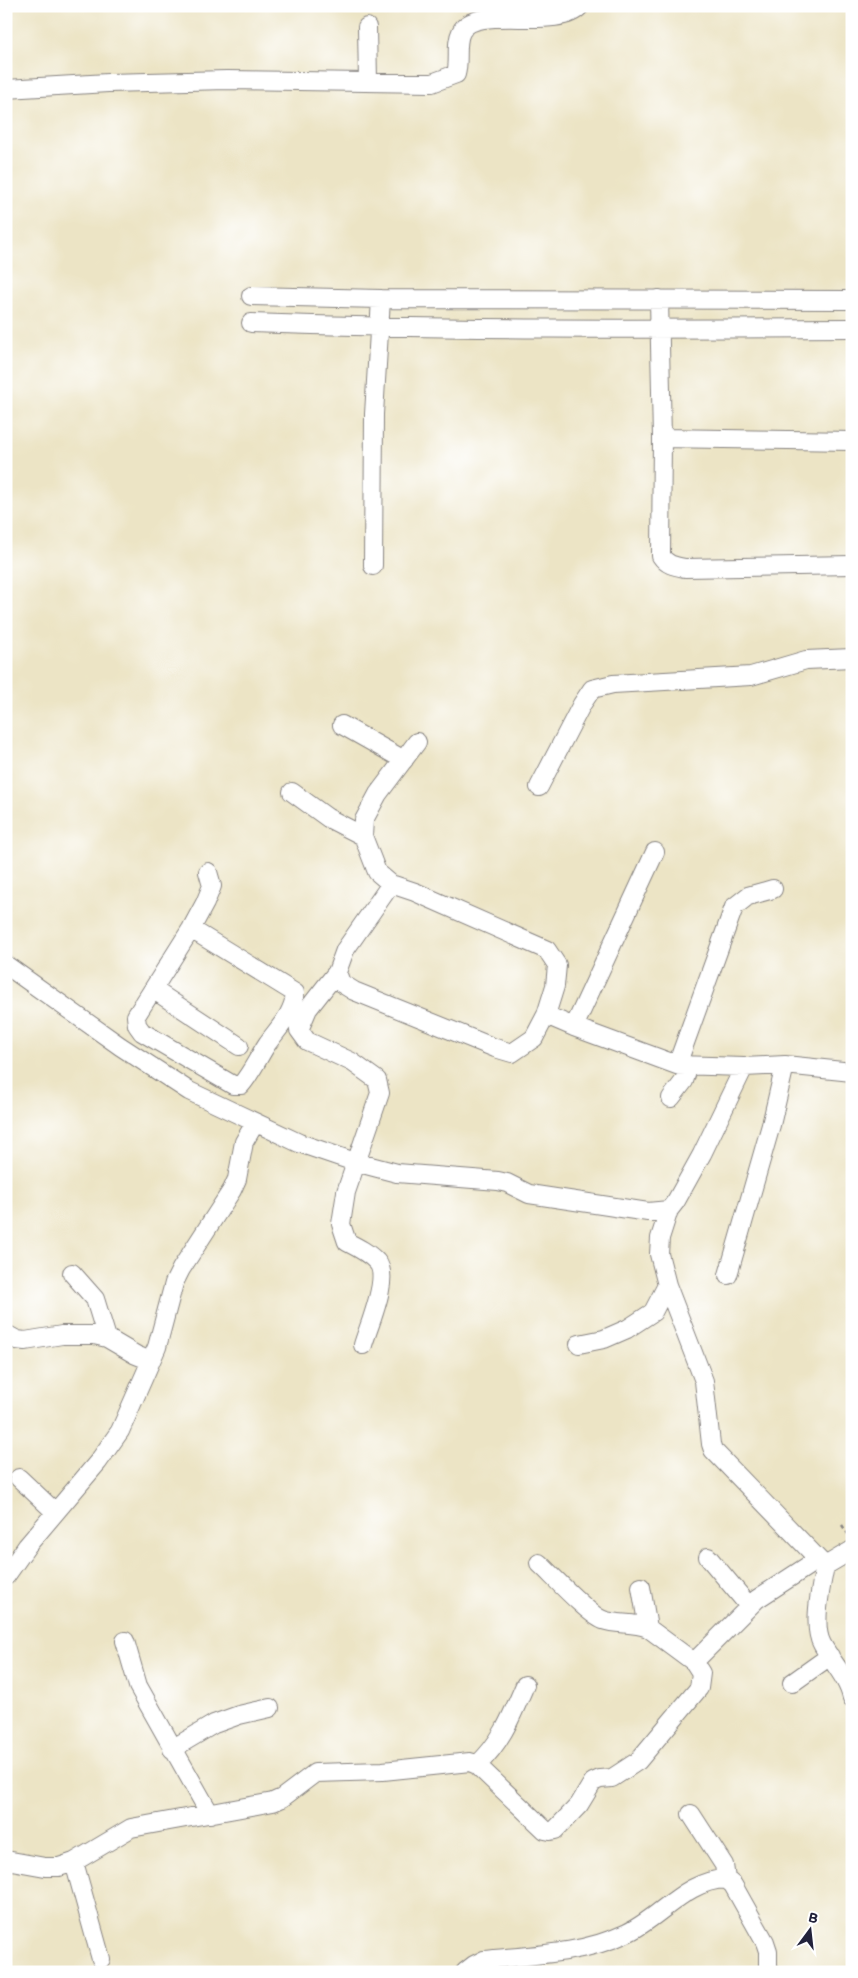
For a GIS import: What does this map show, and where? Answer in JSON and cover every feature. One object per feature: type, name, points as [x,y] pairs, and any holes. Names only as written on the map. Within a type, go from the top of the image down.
[{"type":"street","points":[[6,89],[108,83],[227,80],[432,83],[456,74],[459,64],[458,50],[461,32],[471,23],[492,18],[556,17],[575,12],[580,6]]},
{"type":"street","points":[[367,27],[368,82]]},
{"type":"street","points":[[251,296],[381,299],[852,300]]},
{"type":"street","points":[[373,566],[374,414],[381,299]]},
{"type":"street","points":[[659,299],[662,438],[659,549],[665,562],[673,566],[685,568],[852,565]]},
{"type":"street","points":[[252,323],[379,328],[852,328]]},
{"type":"street","points":[[662,438],[852,441]]},
{"type":"street","points":[[539,787],[582,704],[592,689],[613,684],[751,676],[806,660],[852,658]]},
{"type":"street","points":[[342,725],[404,760]]},
{"type":"street","points":[[337,972],[341,983],[354,991],[495,1048],[512,1053],[534,1038],[546,1015],[555,986],[557,965],[547,950],[415,892],[391,884],[377,872],[363,836],[364,820],[373,803],[417,742]]},
{"type":"street","points":[[292,792],[328,818],[363,836]]},
{"type":"street","points":[[574,1028],[656,852]]},
{"type":"street","points":[[191,929],[295,993],[295,1003],[266,1045],[242,1085],[233,1086],[142,1032],[137,1025],[136,1016],[191,929],[212,886],[208,872]]},
{"type":"street","points":[[299,1030],[308,1009],[337,972],[345,950],[391,884]]},
{"type":"street","points":[[671,1098],[684,1081],[683,1065],[734,907],[748,896],[773,890]]},
{"type":"street","points":[[6,965],[173,1081],[299,1143],[355,1162],[396,1173],[498,1181],[507,1183],[529,1194],[648,1212],[669,1210]]},
{"type":"street","points":[[154,990],[239,1046]]},
{"type":"street","points":[[546,1015],[574,1028],[683,1065],[744,1067],[785,1065],[852,1072]]},
{"type":"street","points":[[279,1027],[299,1030],[307,1041],[352,1062],[378,1080],[380,1093],[346,1192],[341,1224],[347,1242],[362,1250],[378,1263],[382,1276],[363,1345]]},
{"type":"street","points":[[728,1275],[771,1125],[785,1065]]},
{"type":"street","points":[[744,1067],[702,1154],[676,1202],[669,1210],[660,1238],[659,1254],[667,1285],[704,1381],[713,1450],[821,1563],[817,1625],[821,1642],[852,1698]]},
{"type":"street","points":[[6,1576],[27,1546],[98,1462],[120,1431],[158,1347],[174,1283],[232,1190],[237,1179],[244,1142],[255,1123]]},
{"type":"street","points":[[72,1274],[95,1299],[107,1338]]},
{"type":"street","points":[[578,1344],[604,1339],[627,1329],[653,1312],[667,1285]]},
{"type":"street","points":[[6,1334],[17,1340],[25,1341],[62,1335],[94,1335],[107,1338],[136,1355],[151,1361]]},
{"type":"street","points":[[19,1478],[55,1512]]},
{"type":"street","points":[[694,1662],[757,1599],[821,1563],[852,1550]]},
{"type":"street","points":[[708,1557],[749,1606]]},
{"type":"street","points":[[6,1860],[45,1867],[59,1867],[74,1862],[131,1828],[273,1802],[282,1798],[314,1773],[383,1771],[470,1762],[477,1764],[545,1830],[550,1832],[555,1830],[579,1804],[593,1782],[612,1778],[638,1761],[699,1688],[701,1673],[694,1662],[648,1628],[640,1624],[602,1620],[539,1563]]},
{"type":"street","points":[[641,1587],[648,1628]]},
{"type":"street","points":[[125,1641],[138,1686],[210,1814]]},
{"type":"street","points":[[792,1683],[830,1656]]},
{"type":"street","points":[[477,1764],[491,1752],[509,1722],[525,1685]]},
{"type":"street","points":[[172,1749],[214,1724],[239,1715],[270,1708]]},
{"type":"street","points":[[691,1814],[724,1865],[726,1879]]},
{"type":"street","points":[[74,1862],[102,1959]]},
{"type":"street","points":[[464,1972],[484,1960],[578,1950],[628,1933],[695,1887],[715,1879],[726,1879],[733,1884],[768,1951],[768,1972]]},
{"type":"path","points":[[842,1525],[852,1540]]}]
